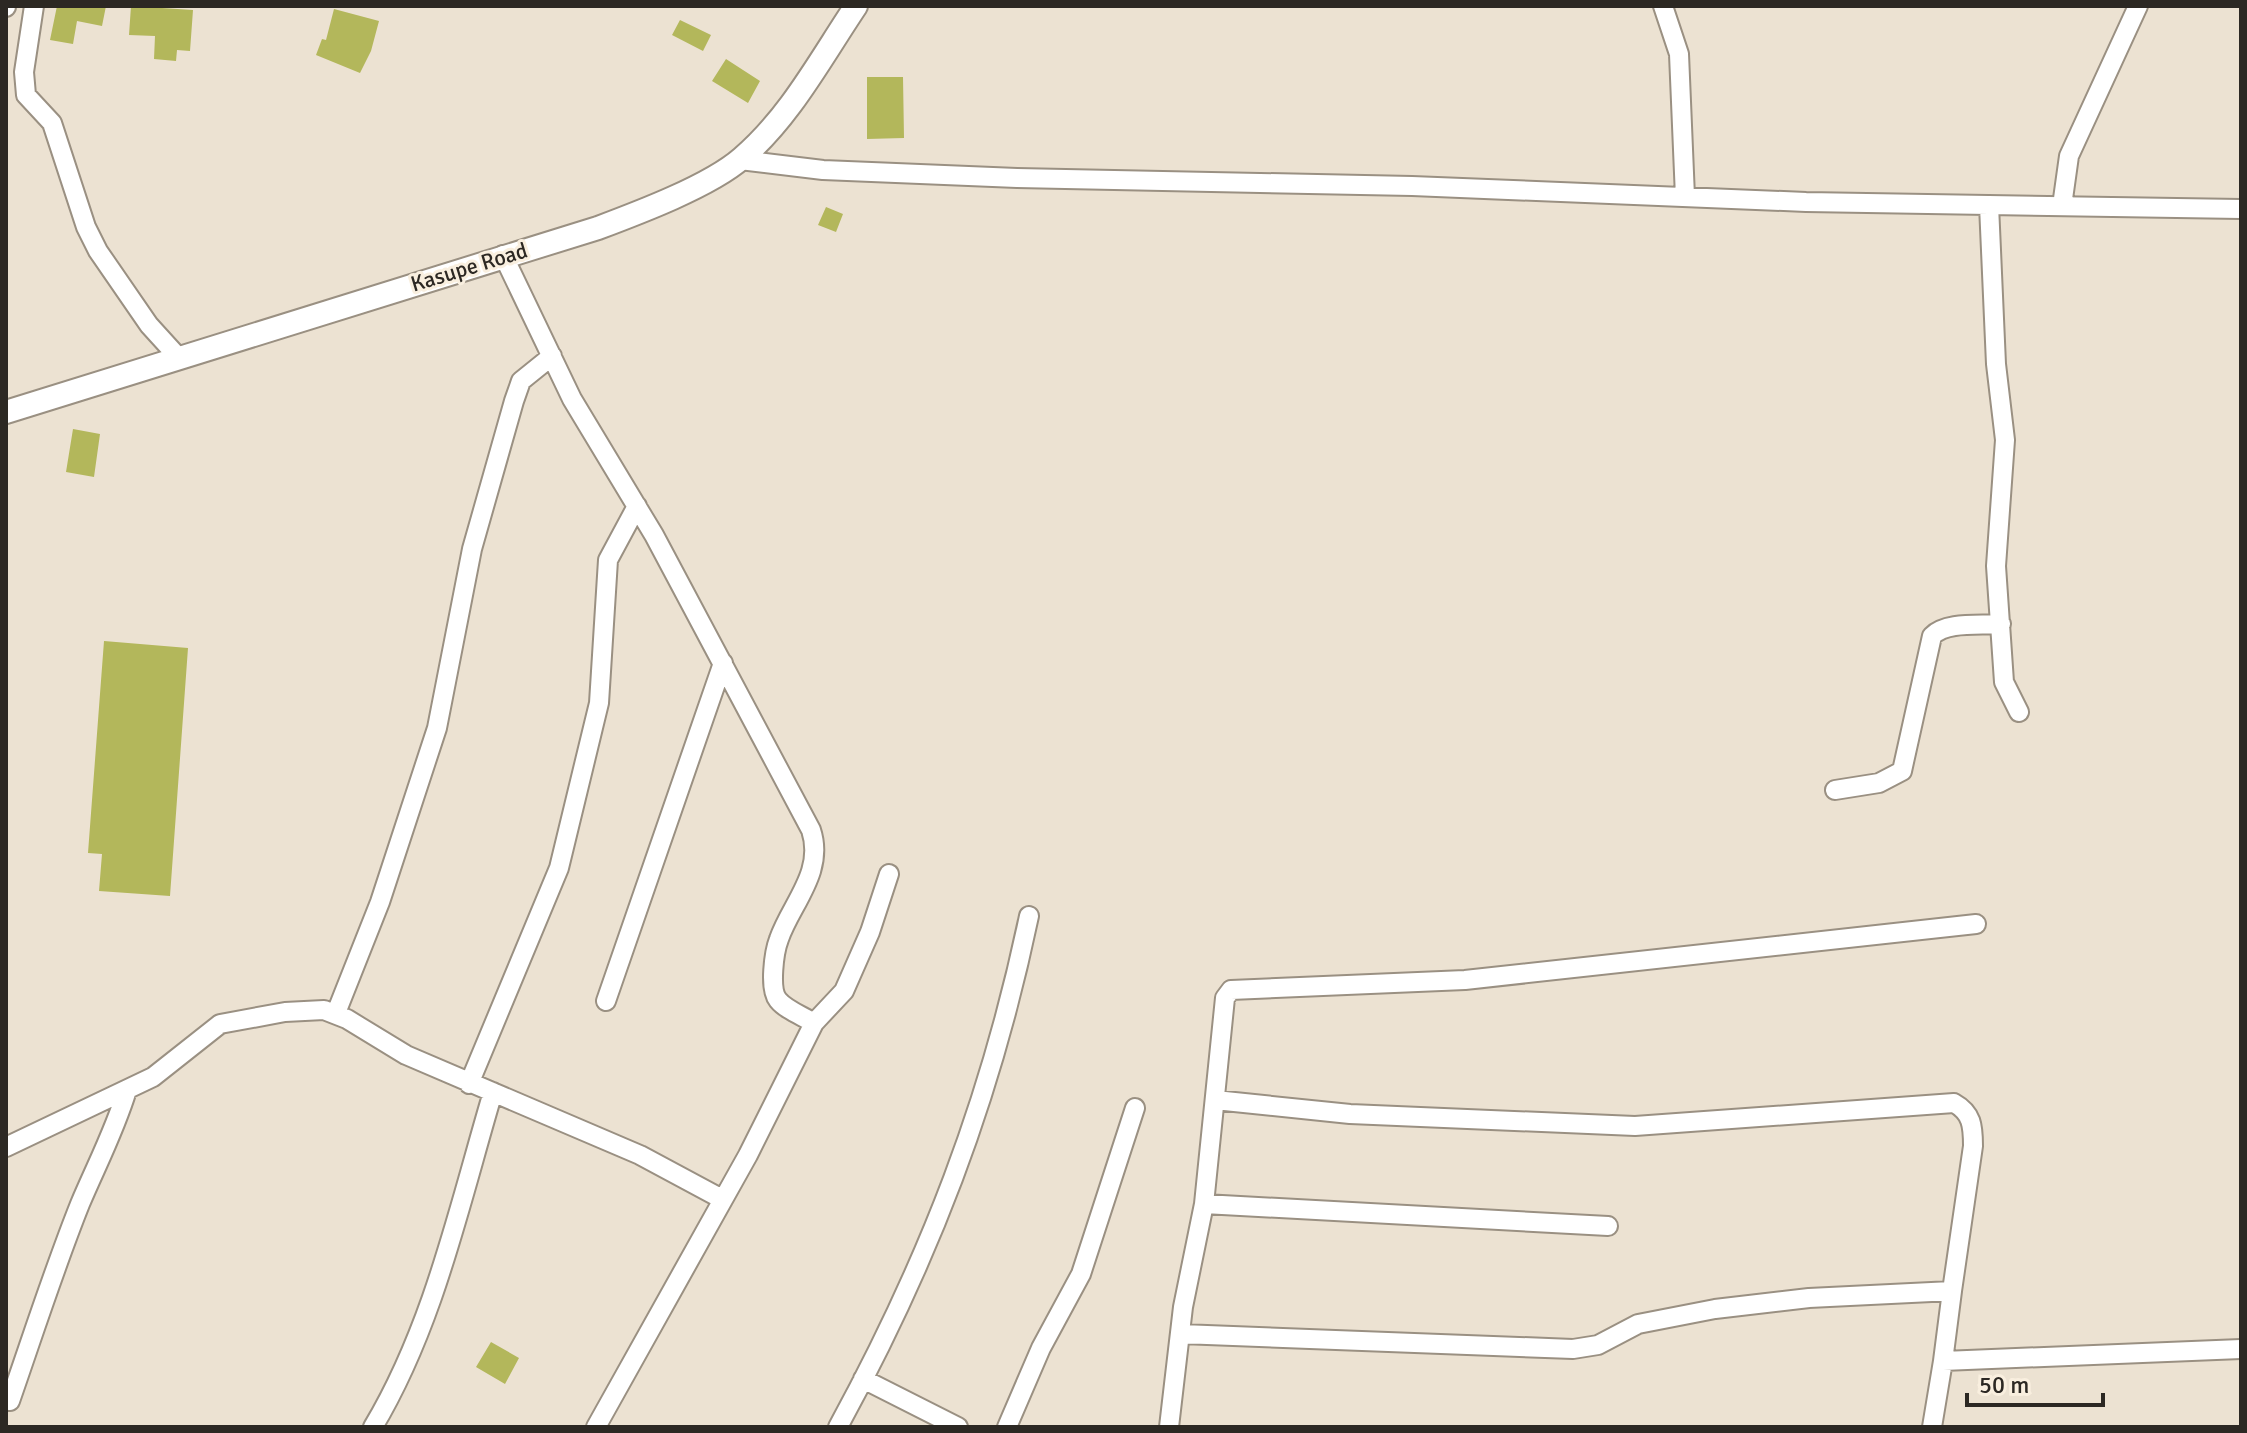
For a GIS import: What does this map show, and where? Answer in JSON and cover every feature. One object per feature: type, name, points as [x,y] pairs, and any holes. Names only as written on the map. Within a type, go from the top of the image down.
[{"type":"street","points":[[34,6],[24,72],[26,95],[57,135],[86,227],[98,251],[149,325],[179,358]]},
{"type":"street","name":"Kasupe Road","points":[[6,412],[635,214],[740,160],[785,112],[856,6]]},
{"type":"street","points":[[1663,6],[1679,54],[1685,197]]},
{"type":"street","points":[[2062,206],[2069,156],[2138,6]]},
{"type":"street","points":[[740,160],[868,172],[1412,186],[1685,197],[2241,209]]},
{"type":"street","points":[[1989,205],[1996,364],[2005,440],[1996,566],[2004,682],[2019,712]]},
{"type":"street","points":[[503,255],[572,399],[637,506],[723,663],[813,838],[803,894],[779,938],[773,990],[781,1003],[814,1023]]},
{"type":"street","points":[[336,1013],[380,902],[437,728],[472,549],[514,401],[521,381],[552,356]]},
{"type":"street","points":[[469,1084],[559,868],[599,703],[608,560],[637,506]]},
{"type":"street","points":[[1835,790],[1879,783],[1902,771],[1932,636],[1938,630],[2001,624]]},
{"type":"street","points":[[606,1001],[723,663]]},
{"type":"street","points":[[596,1427],[722,1199],[814,1023],[844,991],[870,932],[889,874]]},
{"type":"street","points":[[838,1427],[921,1265],[959,1171],[996,1059],[1029,916]]},
{"type":"street","points":[[1169,1427],[1181,1334],[1204,1204],[1225,998],[1235,989],[1465,980],[1976,924]]},
{"type":"street","points":[[6,1147],[127,1090],[166,1068],[220,1024],[310,1009],[336,1013],[406,1055],[640,1155],[722,1199]]},
{"type":"street","points":[[10,1401],[61,1257],[113,1135],[127,1090]]},
{"type":"street","points":[[373,1427],[414,1348],[431,1301],[493,1092]]},
{"type":"street","points":[[1215,1100],[1350,1114],[1635,1126],[1688,1125],[1954,1103],[1966,1109],[1973,1127],[1973,1146],[1932,1427]]},
{"type":"street","points":[[1007,1427],[1041,1348],[1081,1274],[1135,1108]]},
{"type":"street","points":[[1204,1204],[1608,1226]]},
{"type":"street","points":[[1181,1334],[1573,1349],[1598,1345],[1638,1324],[1715,1309],[1809,1298],[1952,1291]]},
{"type":"street","points":[[1943,1361],[2241,1349]]},
{"type":"street","points":[[863,1379],[958,1427]]},
{"type":"building","points":[[57,6],[106,6],[102,26],[77,21],[73,44],[50,40]]},
{"type":"building","points":[[131,6],[193,10],[190,51],[177,50],[176,61],[154,59],[155,36],[129,35]]},
{"type":"building","points":[[334,9],[379,21],[371,51],[360,73],[316,55],[322,39],[326,40]]},
{"type":"building","points":[[680,20],[711,35],[703,51],[672,35]]},
{"type":"building","points":[[726,59],[760,81],[748,103],[712,81]]},
{"type":"building","points":[[867,77],[903,77],[904,138],[867,139]]},
{"type":"building","points":[[826,207],[843,214],[836,232],[818,225]]},
{"type":"building","points":[[73,429],[100,434],[94,477],[66,472]]},
{"type":"building","points":[[104,641],[188,648],[170,896],[99,891],[102,854],[88,853]]},
{"type":"building","points":[[491,1342],[519,1358],[505,1384],[476,1367]]}]
